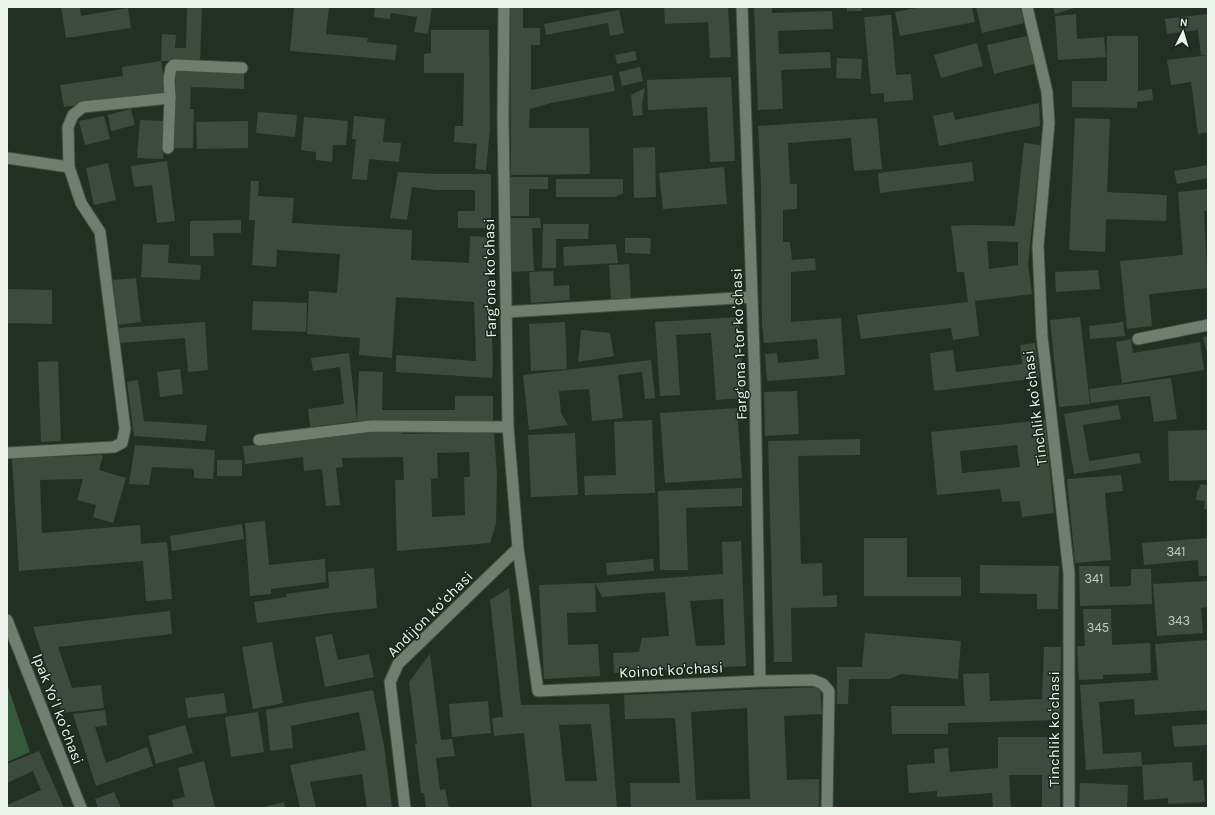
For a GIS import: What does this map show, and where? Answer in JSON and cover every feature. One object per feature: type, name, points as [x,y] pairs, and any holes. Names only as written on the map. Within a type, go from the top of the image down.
[{"type":"street","name":"Fargʻona koʻchasi","points":[[504,7],[503,118],[508,427],[518,548]]},
{"type":"street","name":"Fargʻona 1-tor koʻchasi","points":[[742,7],[755,383],[760,681]]},
{"type":"street","name":"Tinchlik koʻchasi","points":[[1027,7],[1047,92],[1048,131],[1038,246],[1042,336],[1069,573],[1069,808]]},
{"type":"street","points":[[168,148],[170,98],[169,79],[171,68],[174,65],[242,68]]},
{"type":"street","points":[[7,453],[114,447],[122,443],[125,429],[100,232],[80,203],[69,167],[68,127],[73,115],[83,107],[170,98]]},
{"type":"street","points":[[7,158],[69,167]]},
{"type":"street","points":[[506,312],[752,297]]},
{"type":"street","points":[[1138,339],[1208,326]]},
{"type":"street","points":[[259,440],[372,426],[508,427]]},
{"type":"street","name":"Koinot ko'chasi","points":[[518,548],[538,691],[760,681],[813,680],[823,684],[829,691],[827,808]]},
{"type":"street","name":"Andijon koʻchasi","points":[[405,808],[390,682],[398,664],[518,548]]},
{"type":"street","name":"Ipak Yoʻl koʻchasi","points":[[7,620],[81,808]]},
{"type":"green space","points":[[7,684],[30,752],[7,762]]},
{"type":"building","points":[[61,7],[80,7],[81,16],[128,8],[131,28],[66,38]]},
{"type":"building","points":[[187,7],[202,7],[200,62],[161,61],[162,34],[176,35],[175,48],[186,48]]},
{"type":"building","points":[[294,7],[329,7],[326,34],[368,38],[367,42],[397,45],[395,60],[290,51]]},
{"type":"building","points":[[375,7],[432,7],[428,34],[414,32],[417,17],[391,13],[390,19],[374,17]]},
{"type":"building","points":[[510,7],[523,7],[523,28],[540,28],[540,45],[531,45],[531,90],[612,75],[615,91],[551,103],[530,109],[529,128],[589,128],[590,174],[511,175]]},
{"type":"building","points":[[664,7],[728,7],[731,57],[710,58],[708,22],[665,24]]},
{"type":"building","points":[[754,7],[772,7],[772,13],[832,11],[833,29],[778,31],[779,54],[830,52],[831,68],[781,70],[783,109],[758,110]]},
{"type":"building","points":[[847,7],[861,7],[862,11],[847,11]]},
{"type":"building","points":[[921,7],[972,7],[975,22],[900,36],[895,12]]},
{"type":"building","points":[[976,7],[1020,7],[1024,23],[982,33]]},
{"type":"building","points":[[1053,7],[1078,7],[1055,14]]},
{"type":"building","points":[[619,10],[624,33],[610,36],[608,23],[546,35],[544,24]]},
{"type":"building","points":[[1076,14],[1077,39],[1104,37],[1106,57],[1058,60],[1055,16]]},
{"type":"building","points":[[1208,14],[1208,55],[1201,55],[1198,30],[1167,34],[1165,19]]},
{"type":"building","points":[[891,15],[896,75],[911,74],[913,100],[884,102],[884,93],[871,94],[864,17]]},
{"type":"building","points":[[431,30],[489,30],[490,129],[486,170],[475,169],[477,144],[454,142],[455,126],[463,126],[464,73],[424,73],[424,54],[431,53]]},
{"type":"building","points":[[1027,36],[1034,64],[994,74],[987,45]]},
{"type":"building","points":[[1107,36],[1138,36],[1138,91],[1152,89],[1153,100],[1137,102],[1137,108],[1072,107],[1072,81],[1107,81]]},
{"type":"building","points":[[977,43],[983,66],[941,78],[934,55]]},
{"type":"building","points":[[635,51],[637,60],[617,64],[615,55]]},
{"type":"building","points":[[1208,55],[1208,132],[1198,134],[1191,82],[1171,85],[1167,60]]},
{"type":"building","points":[[837,58],[862,59],[861,79],[836,78]]},
{"type":"building","points":[[161,61],[166,92],[64,107],[60,85],[123,76],[122,67]]},
{"type":"building","points":[[640,67],[643,81],[622,86],[619,72]]},
{"type":"building","points":[[176,70],[244,73],[244,89],[191,87],[190,109],[194,109],[193,148],[172,148]]},
{"type":"building","points":[[731,77],[735,161],[710,162],[707,107],[648,110],[647,80]]},
{"type":"building","points":[[645,88],[642,104],[643,115],[633,116],[631,95]]},
{"type":"building","points":[[1039,103],[1040,126],[939,146],[933,116],[953,112],[955,120]]},
{"type":"building","points":[[131,109],[135,125],[111,131],[108,115]]},
{"type":"building","points":[[258,112],[297,115],[295,137],[256,133]]},
{"type":"building","points":[[104,116],[110,139],[85,145],[79,121]]},
{"type":"building","points":[[354,116],[385,119],[383,142],[401,143],[399,162],[369,159],[367,180],[352,179],[356,139],[352,139]]},
{"type":"building","points":[[304,117],[348,121],[346,145],[333,145],[332,162],[316,160],[316,152],[301,150]]},
{"type":"building","points":[[877,118],[882,169],[854,171],[851,138],[788,143],[790,184],[797,184],[797,209],[783,210],[783,242],[790,242],[792,260],[815,258],[816,270],[791,272],[791,322],[841,318],[845,375],[767,381],[765,354],[777,353],[778,363],[819,359],[817,339],[764,343],[762,324],[761,185],[758,126]]},
{"type":"building","points":[[1075,118],[1110,119],[1107,192],[1167,195],[1166,221],[1106,219],[1105,252],[1069,250]]},
{"type":"building","points":[[140,120],[166,121],[163,159],[137,158]]},
{"type":"building","points":[[248,121],[248,148],[197,149],[196,122]]},
{"type":"building","points":[[1024,143],[1041,145],[1028,264],[1032,294],[975,301],[979,336],[953,340],[951,328],[861,339],[857,315],[968,302],[964,272],[957,272],[951,226],[1015,226]],"holes":[[[987,241],[1018,242],[1018,265],[989,269]]]},
{"type":"building","points":[[655,147],[656,197],[634,198],[633,148]]},
{"type":"building","points":[[167,161],[175,221],[157,223],[152,185],[134,187],[131,166]]},
{"type":"building","points":[[972,162],[974,181],[880,193],[878,173]]},
{"type":"building","points":[[108,163],[116,200],[94,205],[86,168]]},
{"type":"building","points":[[1208,165],[1208,178],[1177,184],[1174,171]]},
{"type":"building","points":[[724,167],[727,204],[663,209],[659,173]]},
{"type":"building","points":[[398,172],[491,174],[491,228],[458,228],[458,211],[475,211],[475,190],[436,190],[412,187],[407,220],[390,218]]},
{"type":"building","points":[[510,177],[548,177],[548,189],[529,189],[529,216],[510,216]]},
{"type":"building","points":[[556,179],[623,179],[623,193],[615,197],[556,197]]},
{"type":"building","points":[[251,181],[259,181],[258,196],[294,198],[292,223],[412,230],[411,260],[469,263],[470,236],[490,237],[489,281],[493,361],[492,378],[396,372],[396,355],[476,361],[474,302],[396,297],[392,358],[359,355],[360,338],[307,334],[309,291],[337,293],[340,254],[277,250],[276,267],[252,265],[255,220],[249,220]]},
{"type":"building","points":[[1208,189],[1208,211],[1204,211],[1208,288],[1149,294],[1152,326],[1127,329],[1120,261],[1183,255],[1178,192]]},
{"type":"building","points":[[508,218],[540,218],[541,228],[532,228],[534,271],[509,272]]},
{"type":"building","points":[[241,220],[241,233],[213,233],[214,256],[190,256],[190,221]]},
{"type":"building","points":[[543,224],[589,224],[588,239],[556,239],[556,268],[542,268]]},
{"type":"building","points":[[625,238],[651,238],[650,254],[625,253]]},
{"type":"building","points":[[143,244],[169,245],[168,263],[201,265],[200,280],[141,277]]},
{"type":"building","points":[[616,244],[618,263],[564,266],[563,247]]},
{"type":"building","points":[[629,264],[631,298],[611,299],[609,265]]},
{"type":"building","points":[[1098,270],[1100,289],[1056,292],[1055,272]]},
{"type":"building","points":[[553,271],[554,286],[569,285],[570,300],[531,303],[529,272]]},
{"type":"building","points":[[136,278],[141,322],[118,325],[113,280]]},
{"type":"building","points":[[7,289],[52,290],[52,324],[7,323]]},
{"type":"building","points":[[253,301],[307,303],[306,332],[252,330]]},
{"type":"building","points":[[739,317],[744,398],[716,400],[711,333],[676,335],[680,395],[660,396],[655,322]]},
{"type":"building","points":[[1080,317],[1090,404],[1059,407],[1050,320]]},
{"type":"building","points":[[205,322],[208,370],[188,372],[185,338],[120,343],[119,328]]},
{"type":"building","points":[[565,322],[567,369],[531,371],[529,324]]},
{"type":"building","points":[[1123,322],[1125,336],[1090,339],[1089,326]]},
{"type":"building","points":[[581,330],[610,333],[614,356],[578,362]]},
{"type":"building","points":[[1208,336],[1208,350],[1206,350],[1203,337]]},
{"type":"building","points":[[1131,339],[1133,353],[1200,342],[1204,370],[1122,383],[1116,342]]},
{"type":"building","points":[[1035,343],[1039,378],[934,391],[930,353],[953,350],[956,372],[1022,364],[1020,345]]},
{"type":"building","points":[[349,353],[357,421],[310,427],[308,409],[344,404],[340,367],[313,371],[311,358]]},
{"type":"building","points":[[651,360],[655,398],[645,399],[642,372],[618,375],[623,418],[592,421],[589,389],[559,391],[561,413],[568,425],[529,430],[523,375]]},
{"type":"building","points":[[58,361],[61,441],[41,442],[38,362]]},
{"type":"building","points":[[180,369],[183,394],[160,397],[157,372]]},
{"type":"building","points":[[359,371],[383,372],[382,410],[455,410],[455,396],[493,396],[493,423],[357,421]]},
{"type":"building","points":[[1171,378],[1177,419],[1154,422],[1150,396],[1091,403],[1089,389]]},
{"type":"building","points":[[138,380],[144,421],[207,425],[205,441],[134,436],[127,382]]},
{"type":"building","points":[[797,391],[799,434],[765,436],[764,392]]},
{"type":"building","points":[[1118,405],[1121,419],[1083,425],[1089,461],[1139,453],[1141,463],[1074,474],[1064,414]]},
{"type":"building","points":[[737,408],[742,478],[665,483],[660,413]]},
{"type":"building","points":[[652,420],[655,493],[585,495],[584,476],[616,475],[614,422]]},
{"type":"building","points":[[1045,420],[1054,513],[1022,517],[1020,501],[1002,502],[1000,489],[937,495],[931,432]],"holes":[[[1017,445],[1020,467],[962,473],[960,451]]]},
{"type":"building","points":[[1208,430],[1208,480],[1169,481],[1168,431]]},
{"type":"building","points":[[402,431],[402,434],[494,432],[497,476],[496,524],[490,543],[397,551],[395,480],[404,480],[403,457],[342,458],[343,467],[336,468],[340,505],[326,506],[322,469],[304,471],[303,457],[245,464],[243,446],[319,438],[318,435],[350,432]],"holes":[[[469,452],[470,477],[464,477],[465,515],[432,517],[431,479],[438,478],[437,453]]]},
{"type":"building","points":[[575,433],[578,495],[531,497],[528,435]]},
{"type":"building","points":[[860,439],[860,455],[798,456],[801,564],[822,563],[823,596],[837,595],[837,607],[791,608],[792,662],[774,662],[768,441]]},
{"type":"building","points":[[135,445],[215,450],[213,479],[194,478],[194,469],[152,467],[149,485],[129,484]]},
{"type":"building","points":[[103,455],[99,470],[126,478],[113,523],[93,517],[96,505],[77,500],[83,479],[40,480],[42,533],[140,525],[141,544],[167,542],[172,599],[146,601],[143,561],[19,571],[12,458]]},
{"type":"building","points":[[217,460],[242,460],[242,476],[217,476]]},
{"type":"building","points":[[1121,475],[1123,491],[1105,493],[1111,560],[1075,563],[1067,479]]},
{"type":"building","points":[[1201,484],[1208,485],[1208,509],[1204,509],[1205,501],[1196,500],[1197,492]]},
{"type":"building","points":[[742,488],[742,506],[686,508],[688,570],[660,570],[658,491]]},
{"type":"building","points":[[265,521],[269,565],[325,559],[326,582],[271,589],[271,594],[250,596],[245,523]]},
{"type":"building","points":[[242,524],[244,539],[172,551],[170,536]]},
{"type":"building","points":[[864,538],[907,538],[907,577],[961,577],[961,596],[864,596]]},
{"type":"building","points":[[1208,538],[1208,576],[1199,576],[1198,560],[1144,565],[1142,543]]},
{"type":"building","points":[[741,541],[746,666],[614,673],[613,653],[639,652],[642,638],[669,636],[665,592],[602,597],[595,583],[723,574],[722,542]],"holes":[[[723,599],[725,645],[696,646],[690,601]]]},
{"type":"building","points":[[653,559],[654,571],[607,575],[606,563]]},
{"type":"building","points":[[980,565],[1059,566],[1058,609],[1037,609],[1037,594],[980,593]]},
{"type":"building","points":[[1079,566],[1109,566],[1110,587],[1131,586],[1131,569],[1151,569],[1152,604],[1080,606]]},
{"type":"building","points":[[374,568],[377,608],[257,623],[254,602],[287,597],[286,594],[329,588],[328,572]]},
{"type":"building","points":[[1208,581],[1208,607],[1201,608],[1203,633],[1157,636],[1153,584]]},
{"type":"building","points":[[595,583],[596,612],[567,613],[568,645],[598,644],[600,676],[544,679],[539,585]]},
{"type":"building","points":[[509,588],[521,705],[609,704],[617,808],[532,808],[524,733],[494,736],[492,718],[503,717],[490,600]],"holes":[[[591,724],[597,781],[565,781],[559,725]]]},
{"type":"building","points":[[1083,609],[1111,609],[1112,645],[1150,643],[1151,673],[1103,675],[1103,679],[1079,680],[1077,646],[1085,646]]},
{"type":"building","points":[[170,611],[172,634],[58,647],[72,688],[101,685],[104,708],[62,713],[33,627]]},
{"type":"building","points":[[865,633],[961,641],[958,679],[901,674],[890,679],[849,679],[848,704],[837,704],[837,667],[862,667]]},
{"type":"building","points":[[332,634],[338,660],[369,654],[374,677],[325,687],[315,637]]},
{"type":"building","points":[[1208,640],[1208,710],[1135,715],[1134,699],[1099,702],[1103,754],[1141,752],[1142,766],[1086,770],[1080,685],[1158,680],[1155,644]]},
{"type":"building","points":[[272,642],[283,703],[253,709],[242,647]]},
{"type":"building","points":[[1044,647],[1061,647],[1060,720],[948,723],[948,734],[892,734],[891,706],[965,706],[963,674],[989,673],[990,701],[1042,699]]},
{"type":"building","points":[[430,654],[441,740],[452,739],[455,756],[436,758],[440,790],[445,789],[449,808],[426,808],[424,793],[421,793],[415,744],[417,744],[409,682]]},
{"type":"building","points":[[820,687],[822,714],[784,716],[787,780],[819,779],[819,808],[631,808],[630,783],[680,783],[675,718],[625,719],[624,695]],"holes":[[[747,708],[750,799],[696,800],[691,712]]]},
{"type":"building","points":[[373,690],[384,746],[392,808],[367,808],[362,774],[310,782],[316,808],[300,808],[290,765],[366,750],[359,712],[291,726],[293,748],[270,751],[266,710]]},
{"type":"building","points":[[224,693],[227,713],[188,718],[185,698]]},
{"type":"building","points":[[488,701],[491,733],[452,737],[449,704]]},
{"type":"building","points":[[105,710],[107,725],[95,727],[106,763],[147,747],[153,766],[96,786],[73,714]]},
{"type":"building","points":[[258,712],[264,752],[231,757],[225,717]]},
{"type":"building","points":[[1208,724],[1208,745],[1174,747],[1172,726]]},
{"type":"building","points":[[185,725],[193,753],[156,764],[148,736]]},
{"type":"building","points":[[998,737],[1060,737],[1060,808],[1042,808],[1042,775],[1009,775],[1011,808],[993,808],[992,793],[937,797],[937,791],[909,793],[907,765],[935,763],[934,749],[948,748],[950,772],[998,768]]},
{"type":"building","points":[[39,751],[64,808],[7,808],[7,805],[41,790],[33,771],[7,783],[7,764]]},
{"type":"building","points":[[204,761],[215,808],[174,808],[172,800],[185,797],[178,768]]},
{"type":"building","points":[[1192,762],[1193,781],[1203,780],[1205,802],[1168,804],[1168,798],[1144,800],[1142,765]]},
{"type":"building","points":[[1080,783],[1128,785],[1127,808],[1079,808]]},
{"type":"building","points":[[114,792],[121,808],[98,808],[95,799]]},
{"type":"building","points":[[284,802],[285,808],[264,808],[264,807]]}]
